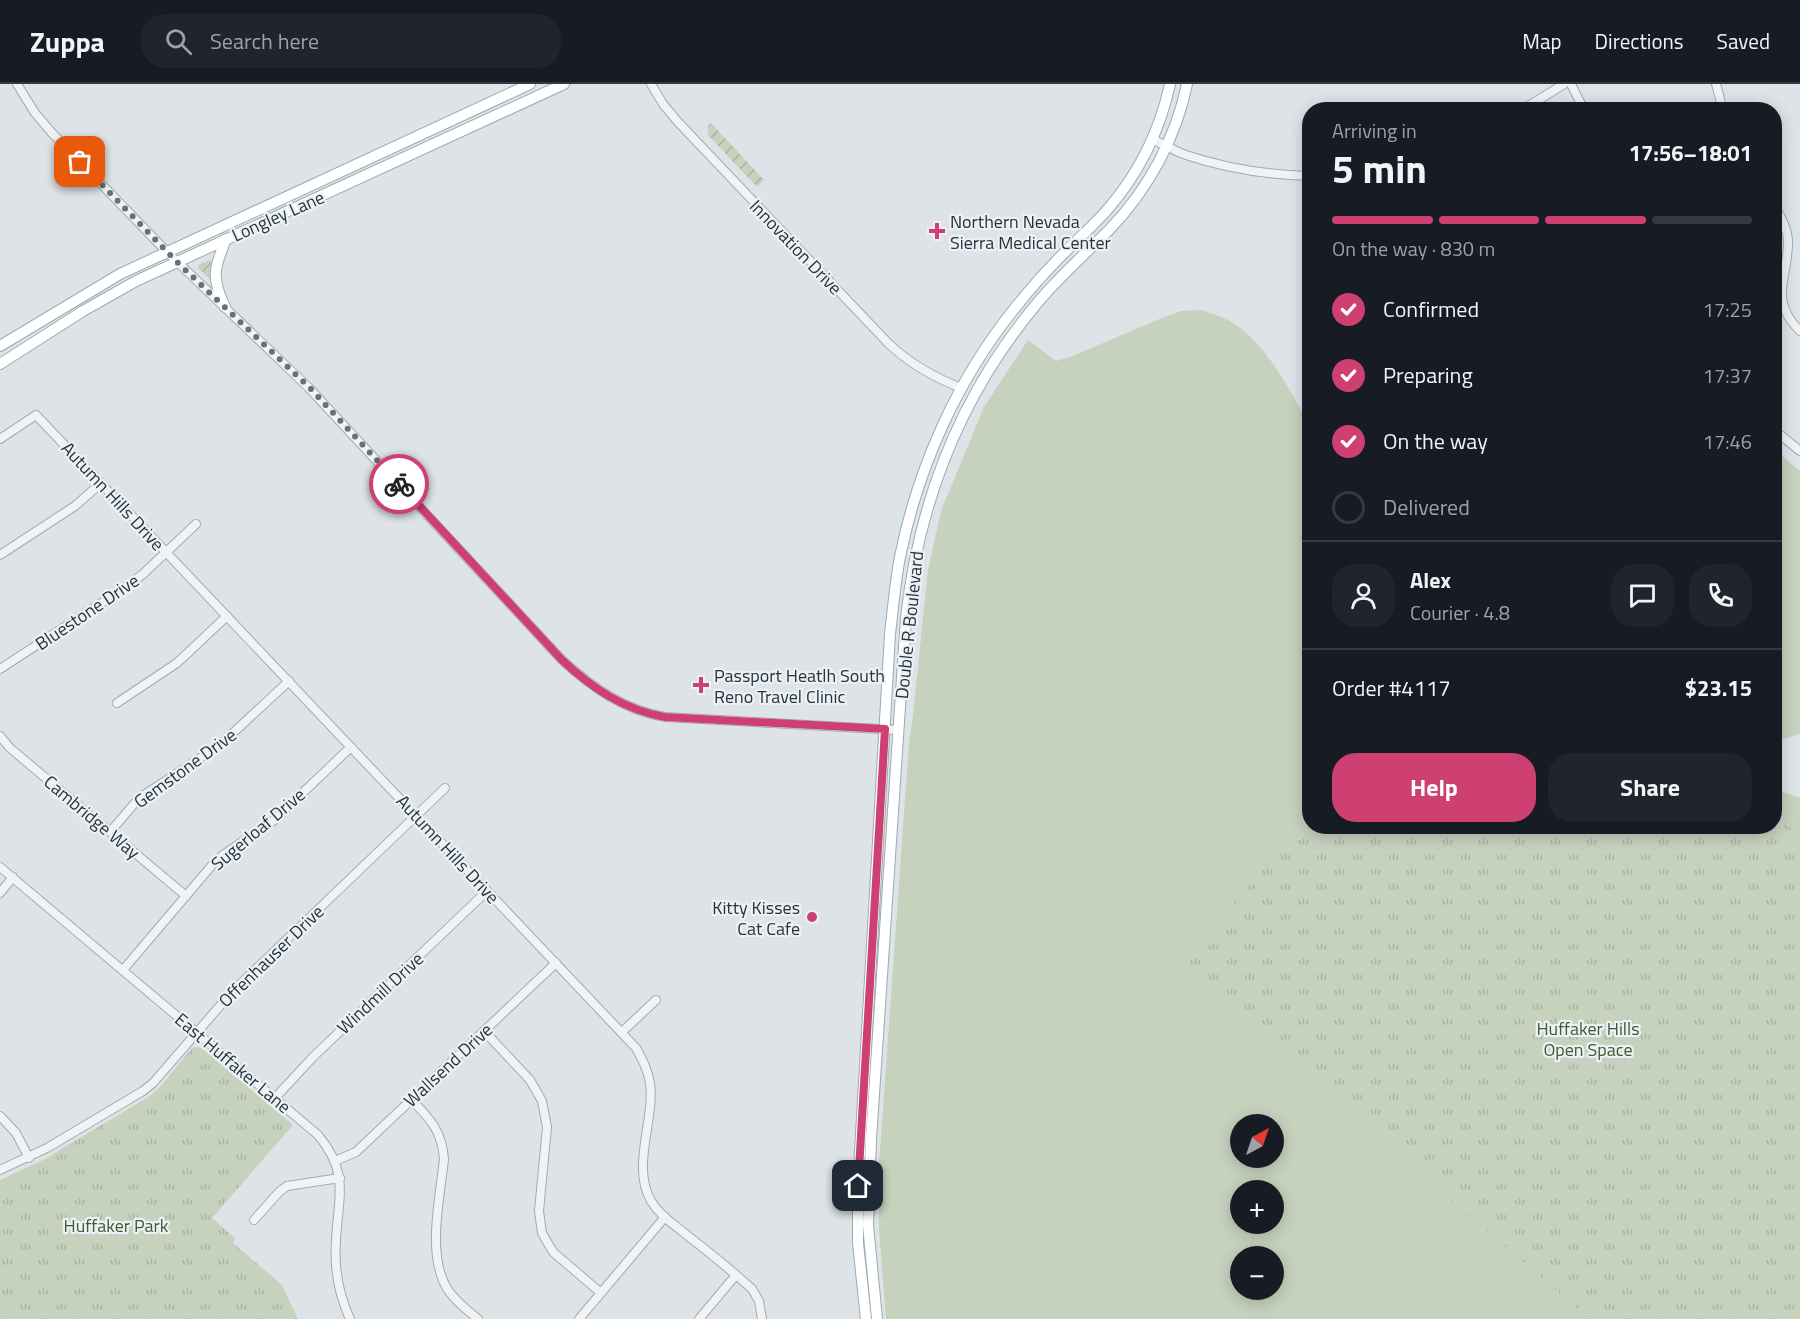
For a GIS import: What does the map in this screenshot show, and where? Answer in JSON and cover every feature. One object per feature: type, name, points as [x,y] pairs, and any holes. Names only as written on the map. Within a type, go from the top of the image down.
[{"type":"main road","name":"Longley Lane","points":[[0,346],[120,274],[530,84]]},
{"type":"main road","name":"Longley Lane","points":[[0,364],[111,294],[176,261],[564,84]]},
{"type":"main road","name":"Double R Boulevard","points":[[866,1319],[858,1243],[857,1195],[890,634],[901,550],[926,467],[940,430],[961,388],[984,350],[1014,308],[1050,267],[1097,221],[1119,196],[1137,170],[1152,139],[1170,84]]},
{"type":"main road","name":"Double R Boulevard","points":[[877,1319],[868,1226],[868,1183],[906,618],[913,567],[932,493],[959,425],[982,382],[1017,329],[1057,280],[1120,217],[1142,189],[1176,124],[1187,84]]},
{"type":"main road","points":[[225,307],[217,291],[215,276],[216,263],[226,239]]},
{"type":"street","points":[[17,84],[35,113],[48,128],[176,261],[309,387],[562,660],[590,684],[629,707],[665,717],[898,730]]},
{"type":"street","name":"Innovation Drive","points":[[651,84],[663,104],[684,129],[888,343],[909,362],[928,374],[961,388]]},
{"type":"street","points":[[1535,102],[1564,84]]},
{"type":"street","points":[[1571,84],[1580,102]]},
{"type":"street","points":[[1716,84],[1721,102]]},
{"type":"street","points":[[1152,139],[1185,154],[1223,165],[1275,174],[1302,176]]},
{"type":"street","points":[[1782,220],[1788,242],[1782,283]]},
{"type":"street","points":[[1782,300],[1790,320],[1800,331]]},
{"type":"street","name":"Autumn Hills Drive","points":[[0,439],[36,415],[636,1048],[647,1071],[650,1096],[643,1170],[644,1181],[652,1202],[665,1217],[736,1275],[755,1294],[762,1310],[762,1319]]},
{"type":"street","points":[[1782,436],[1800,451]]},
{"type":"street","points":[[0,555],[82,501],[101,483]]},
{"type":"street","name":"Bluestone Drive","points":[[0,669],[143,574],[196,524]]},
{"type":"street","points":[[117,703],[177,663],[227,616]]},
{"type":"street","name":"Gemstone Drive","points":[[110,832],[139,799],[220,745],[289,681]]},
{"type":"street","name":"Cambridge Way","points":[[0,736],[10,748],[186,896]]},
{"type":"street","name":"Sugerloaf Drive","points":[[123,970],[222,855],[273,821],[351,747]]},
{"type":"street","name":"Offenhauser Drive","points":[[0,1170],[29,1158],[153,1083],[232,992],[445,788]]},
{"type":"street","name":"East Huffaker Lane","points":[[0,867],[275,1098],[327,1145],[336,1161],[340,1178],[336,1259],[341,1293],[350,1319]]},
{"type":"street","points":[[0,893],[13,878]]},
{"type":"street","name":"Windmill Drive","points":[[275,1098],[313,1057],[488,891]]},
{"type":"street","name":"Wallsend Drive","points":[[336,1161],[356,1152],[556,963]]},
{"type":"street","points":[[621,1032],[656,1000]]},
{"type":"street","points":[[484,1031],[530,1080],[542,1101],[547,1127],[539,1211],[542,1233],[554,1252],[601,1293]]},
{"type":"street","points":[[412,1100],[435,1126],[443,1148],[444,1159],[435,1245],[438,1270],[449,1292],[478,1319]]},
{"type":"street","points":[[0,1116],[16,1133],[29,1158]]},
{"type":"street","points":[[254,1220],[287,1186],[340,1178]]},
{"type":"street","points":[[579,1319],[665,1217]]},
{"type":"street","points":[[699,1319],[736,1275]]},
{"type":"green space","points":[[711,123],[764,180],[757,187],[708,135],[708,126]]},
{"type":"green space","points":[[210,260],[210,279],[198,268],[198,265]]},
{"type":"green space","points":[[1201,310],[1228,320],[1243,330],[1263,350],[1302,412],[1302,834],[1782,834],[1782,792],[1800,798],[1800,1319],[886,1319],[879,1229],[879,1165],[909,743],[928,570],[941,511],[984,407],[1028,340],[1056,361],[1181,311]]},
{"type":"green space","points":[[1782,456],[1800,471],[1800,734],[1782,739]]},
{"type":"green space","name":"Huffaker Hills Open Space","points":[[1782,821],[1800,836],[1800,1319],[1590,1319],[1179,968],[1302,823],[1302,834],[1782,834]]},
{"type":"green space","name":"Huffaker Park","points":[[195,1047],[205,1051],[293,1125],[212,1218],[235,1238],[233,1243],[282,1285],[298,1319],[0,1319],[0,1180],[43,1160],[150,1096]]},
{"type":"way so far","points":[[80,162],[176,261],[309,387],[399,484]]},
{"type":"place","name":"Northern Nevada Sierra Medical Center","points":[[937,231]]},
{"type":"place","name":"Passport Heatlh South Reno Travel Clinic","points":[[701,685]]},
{"type":"place","name":"Kitty Kisses Cat Cafe","points":[[812,917]]},
{"type":"route","points":[[399,484],[562,660],[590,684],[619,702],[648,714],[665,717],[885,729],[875,863],[858,1186]]}]
